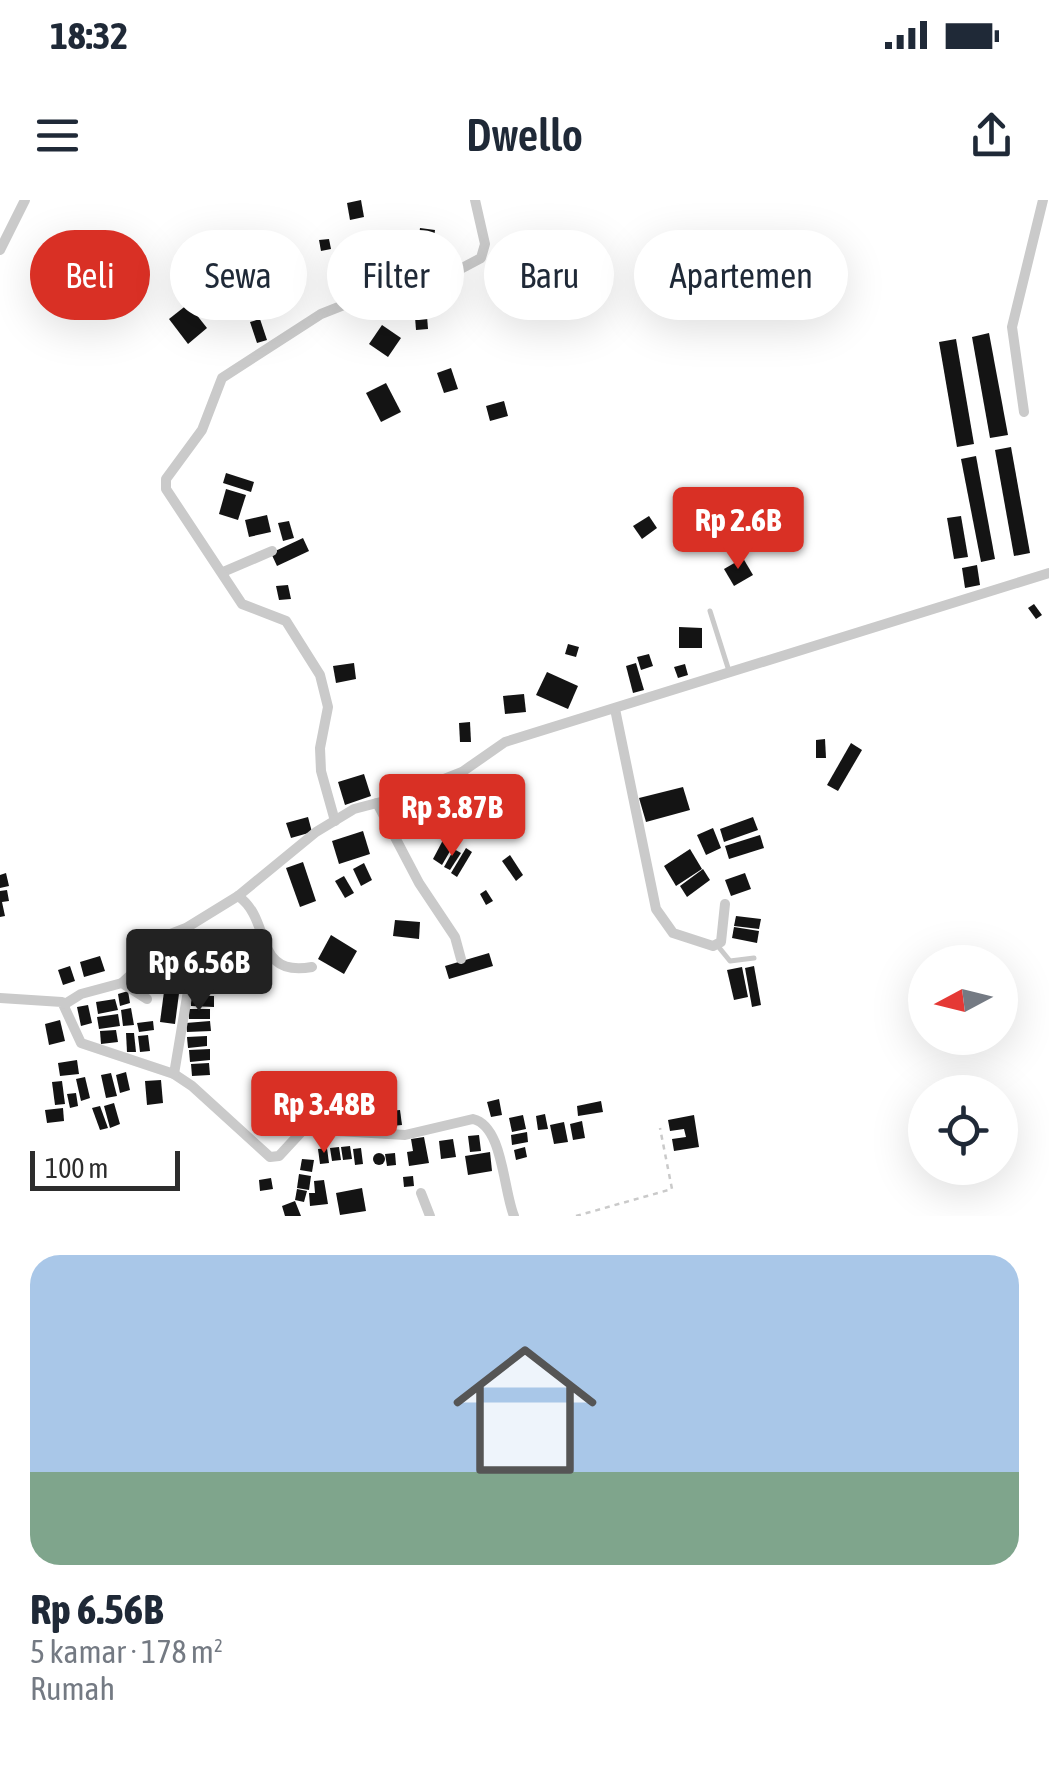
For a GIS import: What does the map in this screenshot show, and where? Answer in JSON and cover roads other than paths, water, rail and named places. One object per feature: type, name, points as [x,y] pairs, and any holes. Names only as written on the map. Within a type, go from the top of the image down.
[{"type":"street","points":[[0,250],[25,200]]},
{"type":"street","points":[[335,820],[321,772],[320,748],[328,706],[320,675],[286,622],[242,604],[166,488],[166,482],[202,430],[222,378],[321,314],[364,297],[448,275],[476,262],[486,250],[475,200]]},
{"type":"street","points":[[1024,412],[1012,327],[1043,200]]},
{"type":"street","points":[[223,572],[272,551]]},
{"type":"street","points":[[0,998],[65,1004],[81,994],[122,983],[135,971],[138,958],[150,942],[186,928],[238,896],[335,820],[354,809],[462,772],[505,742],[1049,574]]},
{"type":"street","points":[[615,709],[656,909],[673,933],[701,945],[718,945],[725,904]]},
{"type":"street","points":[[377,803],[419,883],[454,937],[462,959]]},
{"type":"street","points":[[238,896],[254,909],[264,945],[272,958],[291,969],[312,968]]},
{"type":"street","points":[[174,1074],[191,973]]},
{"type":"street","points":[[122,983],[147,999]]},
{"type":"street","points":[[65,1004],[81,1044],[174,1074],[270,1157],[279,1156],[304,1129],[405,1135],[474,1119],[484,1122],[492,1131],[511,1216]]},
{"type":"street","points":[[421,1192],[430,1216]]},
{"type":"lane","points":[[710,611],[730,674]]},
{"type":"lane","points":[[718,945],[730,961],[754,958]]}]
